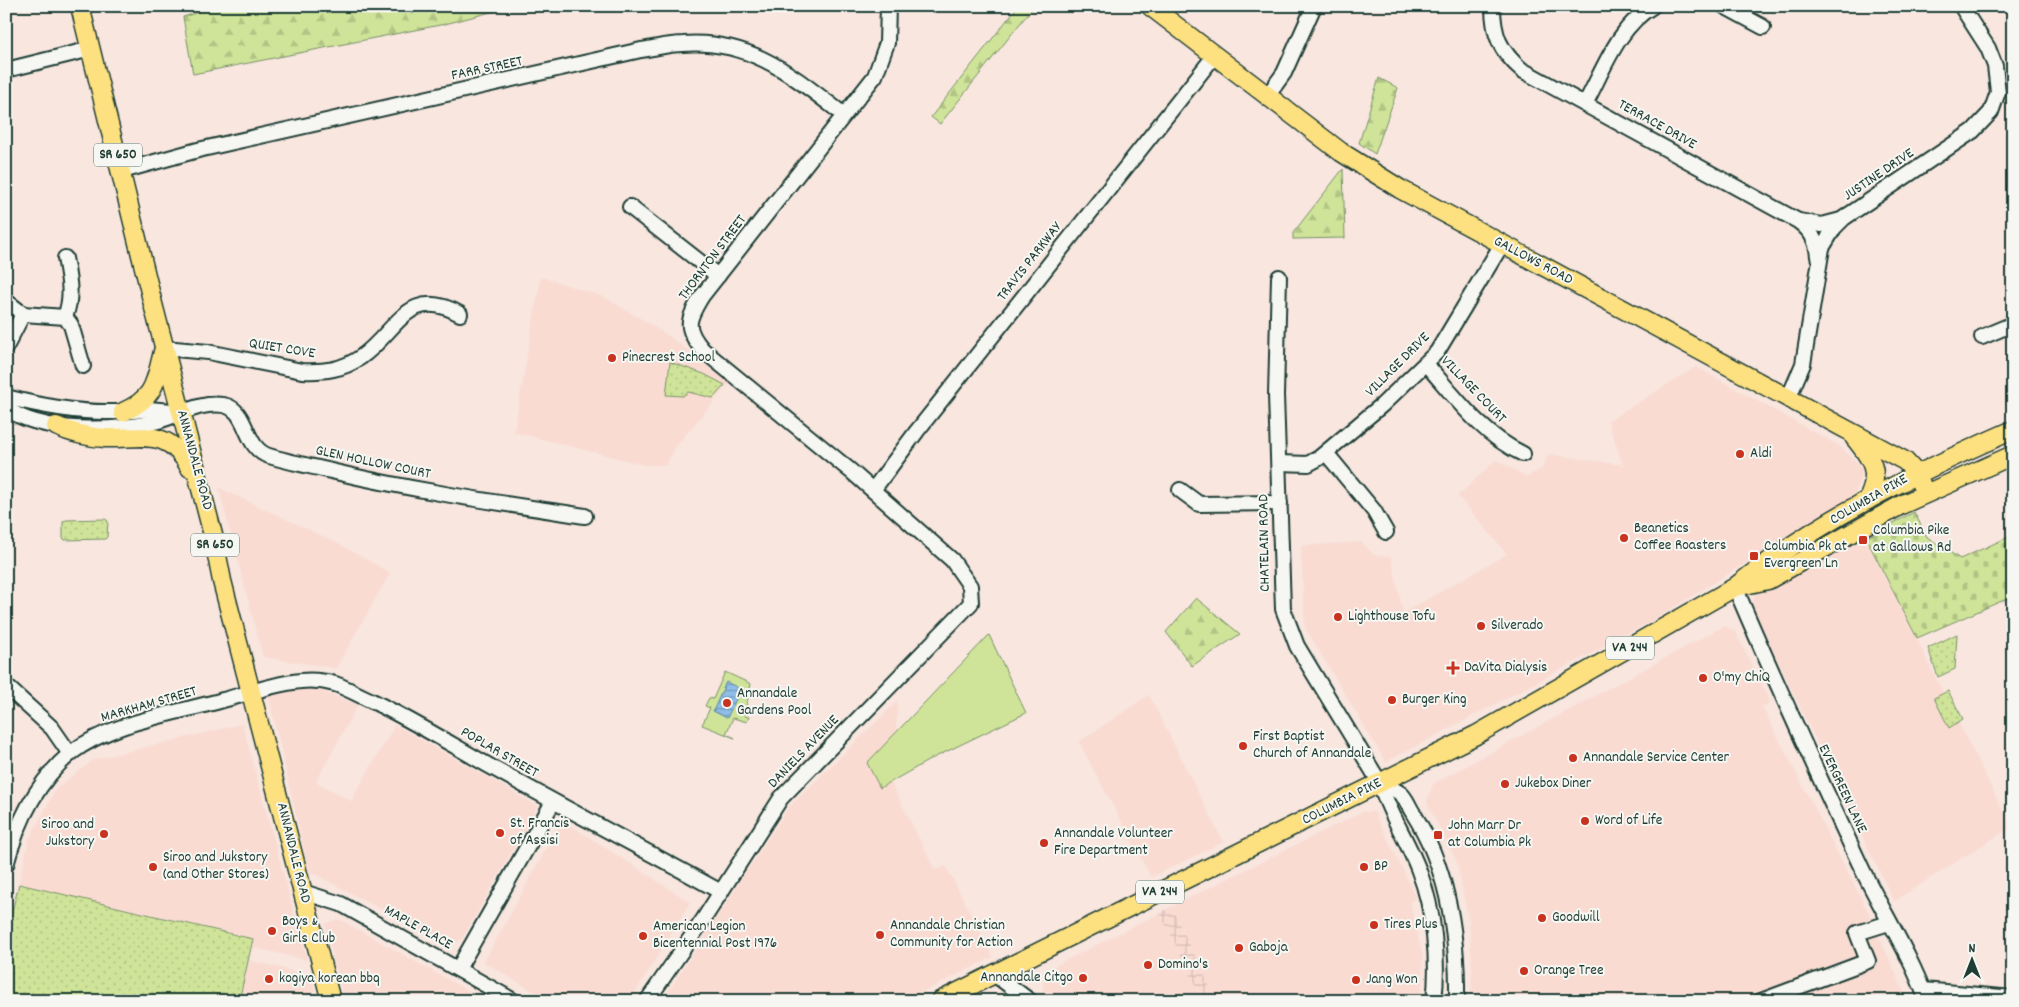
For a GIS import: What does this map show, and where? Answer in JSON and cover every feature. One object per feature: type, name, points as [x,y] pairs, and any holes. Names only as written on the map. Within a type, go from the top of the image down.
[{"type":"main road","name":"ANNANDALE ROAD","points":[[80,6],[164,348],[202,489],[251,693],[331,1001]]},
{"type":"main road","name":"GALLOWS ROAD","points":[[1150,6],[1371,171],[1502,244],[1905,461],[1916,473],[1925,493]]},
{"type":"main road","points":[[123,412],[139,404],[153,390],[164,348]]},
{"type":"main road","points":[[56,426],[82,435],[105,438],[150,436],[160,439],[178,448],[202,489]]},
{"type":"main road","name":"COLUMBIA PIKE","points":[[940,1001],[1476,735],[1735,587],[1774,556],[1868,500],[1916,473],[2013,430]]},
{"type":"main road","points":[[1849,431],[1868,455],[1875,468],[1873,490],[1868,500]]},
{"type":"main road","name":"COLUMBIA PIKE","points":[[1735,587],[1768,580],[1925,493],[2013,455]]},
{"type":"street","name":"THORNTON STREET","points":[[888,6],[889,27],[882,60],[875,76],[718,276],[691,314],[690,332],[694,340],[704,350],[873,490],[952,560],[962,572],[972,594]]},
{"type":"street","points":[[1268,95],[1288,65],[1314,6]]},
{"type":"street","name":"TERRACE DRIVE","points":[[1493,6],[1494,30],[1504,51],[1513,62],[1534,77],[1798,221],[1807,228],[1815,239],[1818,247],[1818,261]]},
{"type":"street","points":[[1585,104],[1624,32],[1633,20],[1653,6]]},
{"type":"street","points":[[1724,6],[1763,27]]},
{"type":"street","name":"JUSTINE DRIVE","points":[[1788,399],[1803,364],[1818,261],[1826,239],[1844,218],[1973,131],[1991,112],[1998,92],[1995,66],[1988,48],[1961,6]]},
{"type":"street","name":"FARR STREET","points":[[122,171],[198,150],[330,120],[641,50],[684,44],[709,44],[752,53],[773,63],[844,115]]},
{"type":"street","points":[[6,70],[91,49]]},
{"type":"street","name":"TRAVIS PARKWAY","points":[[873,490],[917,431],[1215,55]]},
{"type":"street","points":[[630,207],[718,276]]},
{"type":"street","points":[[1798,221],[1822,225],[1844,218]]},
{"type":"street","name":"VILLAGE DRIVE","points":[[1280,463],[1308,464],[1326,453],[1426,364],[1451,332],[1502,244]]},
{"type":"street","points":[[64,316],[70,299],[65,258]]},
{"type":"street","name":"CHATELAIN ROAD","points":[[1279,277],[1276,395],[1280,463],[1283,609],[1298,646],[1380,783],[1386,802],[1419,871],[1426,893],[1436,959],[1434,1001]]},
{"type":"street","points":[[6,301],[23,314],[64,316],[71,324],[83,366]]},
{"type":"street","name":"QUIET COVE","points":[[164,348],[208,352],[302,371],[322,371],[347,365],[360,358],[373,347],[392,325],[415,307],[438,305],[460,314]]},
{"type":"street","points":[[6,347],[23,314]]},
{"type":"street","points":[[1982,337],[2013,324]]},
{"type":"street","name":"VILLAGE COURT","points":[[1426,364],[1483,428],[1498,440],[1523,454]]},
{"type":"street","points":[[6,397],[53,408],[91,412],[123,412],[162,408],[181,412]]},
{"type":"street","name":"GLEN HOLLOW COURT","points":[[181,412],[210,405],[232,407],[239,414],[248,438],[266,455],[398,487],[584,516]]},
{"type":"street","points":[[6,408],[31,420],[56,426],[122,427],[155,422],[181,412]]},
{"type":"street","points":[[1326,453],[1374,511],[1386,532]]},
{"type":"street","points":[[1180,490],[1199,504],[1280,503]]},
{"type":"street","name":"EVERGREEN LANE","points":[[1735,587],[1806,750],[1925,995]]},
{"type":"street","name":"DANIELS AVENUE","points":[[648,1001],[721,892],[780,798],[951,626],[971,603],[972,594]]},
{"type":"street","name":"POPLAR STREET","points":[[251,693],[300,681],[333,684],[404,718],[552,802],[609,830],[721,892]]},
{"type":"street","points":[[6,686],[52,728],[70,754]]},
{"type":"street","name":"MARKHAM STREET","points":[[6,865],[16,830],[30,801],[70,754],[97,738],[122,728],[251,693]]},
{"type":"street","points":[[1380,783],[1401,794],[1422,828],[1433,853],[1448,902],[1456,943],[1457,1001]]},
{"type":"street","points":[[458,969],[552,802]]},
{"type":"street","name":"MAPLE PLACE","points":[[303,892],[341,904],[514,1001]]},
{"type":"street","points":[[1761,1001],[1868,962],[1856,933],[1889,923]]},
{"type":"street","points":[[994,974],[1030,1001]]},
{"type":"street","points":[[1925,995],[2013,998]]},
{"type":"shaded area","name":"Pinecrest School","points":[[541,277],[604,297],[666,334],[730,382],[677,445],[666,465],[645,465],[514,432]]},
{"type":"shaded area","points":[[1696,367],[1839,446],[1863,468],[1855,495],[1652,621],[1386,762],[1305,627],[1301,546],[1361,542],[1374,555],[1391,557],[1403,613],[1507,554],[1458,496],[1496,460],[1527,477],[1542,469],[1549,454],[1623,465],[1608,421]]},
{"type":"shaded area","points":[[219,488],[339,544],[390,573],[336,668],[263,657]]},
{"type":"shaded area","points":[[1863,533],[2011,827],[1894,901],[1751,606],[1756,593]]},
{"type":"shaded area","points":[[1724,626],[1735,631],[1770,702],[1762,707],[1868,912],[1908,1001],[1471,1001],[1472,968],[1469,922],[1457,862],[1427,803],[1433,784]]},
{"type":"shaded area","points":[[281,686],[308,687],[358,704],[316,782],[351,801],[395,725],[538,806],[462,939],[451,946],[309,871],[269,697]]},
{"type":"shaded area","points":[[1149,695],[1223,842],[1151,877],[1079,742]]},
{"type":"shaded area","points":[[898,701],[892,785],[935,870],[946,866],[993,957],[904,1001],[662,1001],[788,808]]},
{"type":"shaded area","points":[[242,724],[307,960],[251,947],[253,938],[19,884],[29,840],[56,789],[93,760]]},
{"type":"shaded area","points":[[1362,812],[1374,812],[1416,897],[1410,902],[1423,958],[1421,1001],[1217,1001],[1171,907]]},
{"type":"shaded area","points":[[562,820],[690,902],[630,1001],[550,1001],[484,962]]},
{"type":"shaded area","points":[[1171,907],[1217,1001],[1203,1001],[1160,913]]},
{"type":"shaded area","points":[[1160,913],[1203,1001],[1057,1001],[1043,990],[1043,980],[1052,973],[1051,968]]},
{"type":"shaded area","points":[[339,919],[486,1001],[344,1001],[325,924]]},
{"type":"shaded area","points":[[248,960],[311,976],[317,1001],[239,1001]]},
{"type":"green space","points":[[218,6],[514,6],[445,24],[193,74],[183,17]]},
{"type":"green space","points":[[1018,6],[1034,6],[940,124],[931,117]]},
{"type":"green space","points":[[1379,78],[1398,88],[1375,154],[1359,143]]},
{"type":"green space","points":[[1343,169],[1345,238],[1293,239],[1293,233]]},
{"type":"green space","points":[[670,362],[704,374],[725,385],[713,398],[688,392],[683,396],[666,395]]},
{"type":"green space","points":[[1914,512],[1927,537],[1960,559],[2013,535],[2013,596],[1917,638],[1866,538]]},
{"type":"green space","points":[[105,519],[108,521],[107,537],[105,539],[65,540],[63,538],[63,522],[66,520]]},
{"type":"green space","points":[[1196,598],[1240,634],[1192,666],[1166,632]]},
{"type":"green space","points":[[1957,634],[1955,669],[1938,677],[1928,648]]},
{"type":"green space","points":[[989,635],[1026,713],[933,758],[880,788],[867,763]]},
{"type":"green space","name":"Annandale Gardens Pool","points":[[725,672],[751,684],[744,716],[749,717],[747,722],[733,718],[726,734],[735,738],[702,725],[710,708],[705,706],[709,698],[713,699]]},
{"type":"green space","points":[[1948,691],[1963,719],[1949,728],[1934,698]]},
{"type":"green space","points":[[19,884],[253,939],[239,1001],[6,1001],[6,935]]},
{"type":"water","points":[[726,682],[741,689],[727,718],[713,711]]},
{"type":"waterway","points":[[413,12],[417,6]]},
{"type":"place","name":"Pinecrest School","points":[[612,358]]},
{"type":"place","name":"Aldi","points":[[1740,454]]},
{"type":"place","name":"Beanetics Coffee Roasters","points":[[1624,538]]},
{"type":"place","name":"Columbia Pike at Gallows Rd","points":[[1863,540]]},
{"type":"place","name":"Columbia Pk at Evergreen Ln","points":[[1754,556]]},
{"type":"place","name":"Lighthouse Tofu","points":[[1338,617]]},
{"type":"place","name":"Silverado","points":[[1481,626]]},
{"type":"place","name":"DaVita Dialysis","points":[[1453,668]]},
{"type":"place","name":"O'my ChiQ","points":[[1703,678]]},
{"type":"place","name":"Burger King","points":[[1392,700]]},
{"type":"place","name":"Annandale Gardens Pool","points":[[727,703]]},
{"type":"place","name":"First Baptist Church of Annandale","points":[[1243,746]]},
{"type":"place","name":"Annandale Service Center","points":[[1573,758]]},
{"type":"place","name":"Jukebox Diner","points":[[1505,784]]},
{"type":"place","name":"Word of Life","points":[[1585,821]]},
{"type":"place","name":"St. Francis of Assisi","points":[[500,833]]},
{"type":"place","name":"Siroo and Jukstory","points":[[104,834]]},
{"type":"place","name":"John Marr Dr at Columbia Pk","points":[[1438,835]]},
{"type":"place","name":"Annandale Volunteer Fire Department","points":[[1044,843]]},
{"type":"place","name":"Siroo and Jukstory (and Other Stores)","points":[[153,867]]},
{"type":"place","name":"BP","points":[[1364,867]]},
{"type":"place","name":"Goodwill","points":[[1542,918]]},
{"type":"place","name":"Tires Plus","points":[[1374,925]]},
{"type":"place","name":"Boys & Girls Club","points":[[272,931]]},
{"type":"place","name":"Annandale Christian Community for Action","points":[[880,935]]},
{"type":"place","name":"American Legion Bicentennial Post 1976","points":[[643,936]]},
{"type":"place","name":"Gaboja","points":[[1239,948]]},
{"type":"place","name":"Domino's","points":[[1148,965]]},
{"type":"place","name":"Orange Tree","points":[[1524,971]]},
{"type":"place","name":"Annandale Citgo","points":[[1083,978]]},
{"type":"place","name":"kogiya korean bbq","points":[[269,979]]},
{"type":"place","name":"Jang Won","points":[[1356,980]]}]
